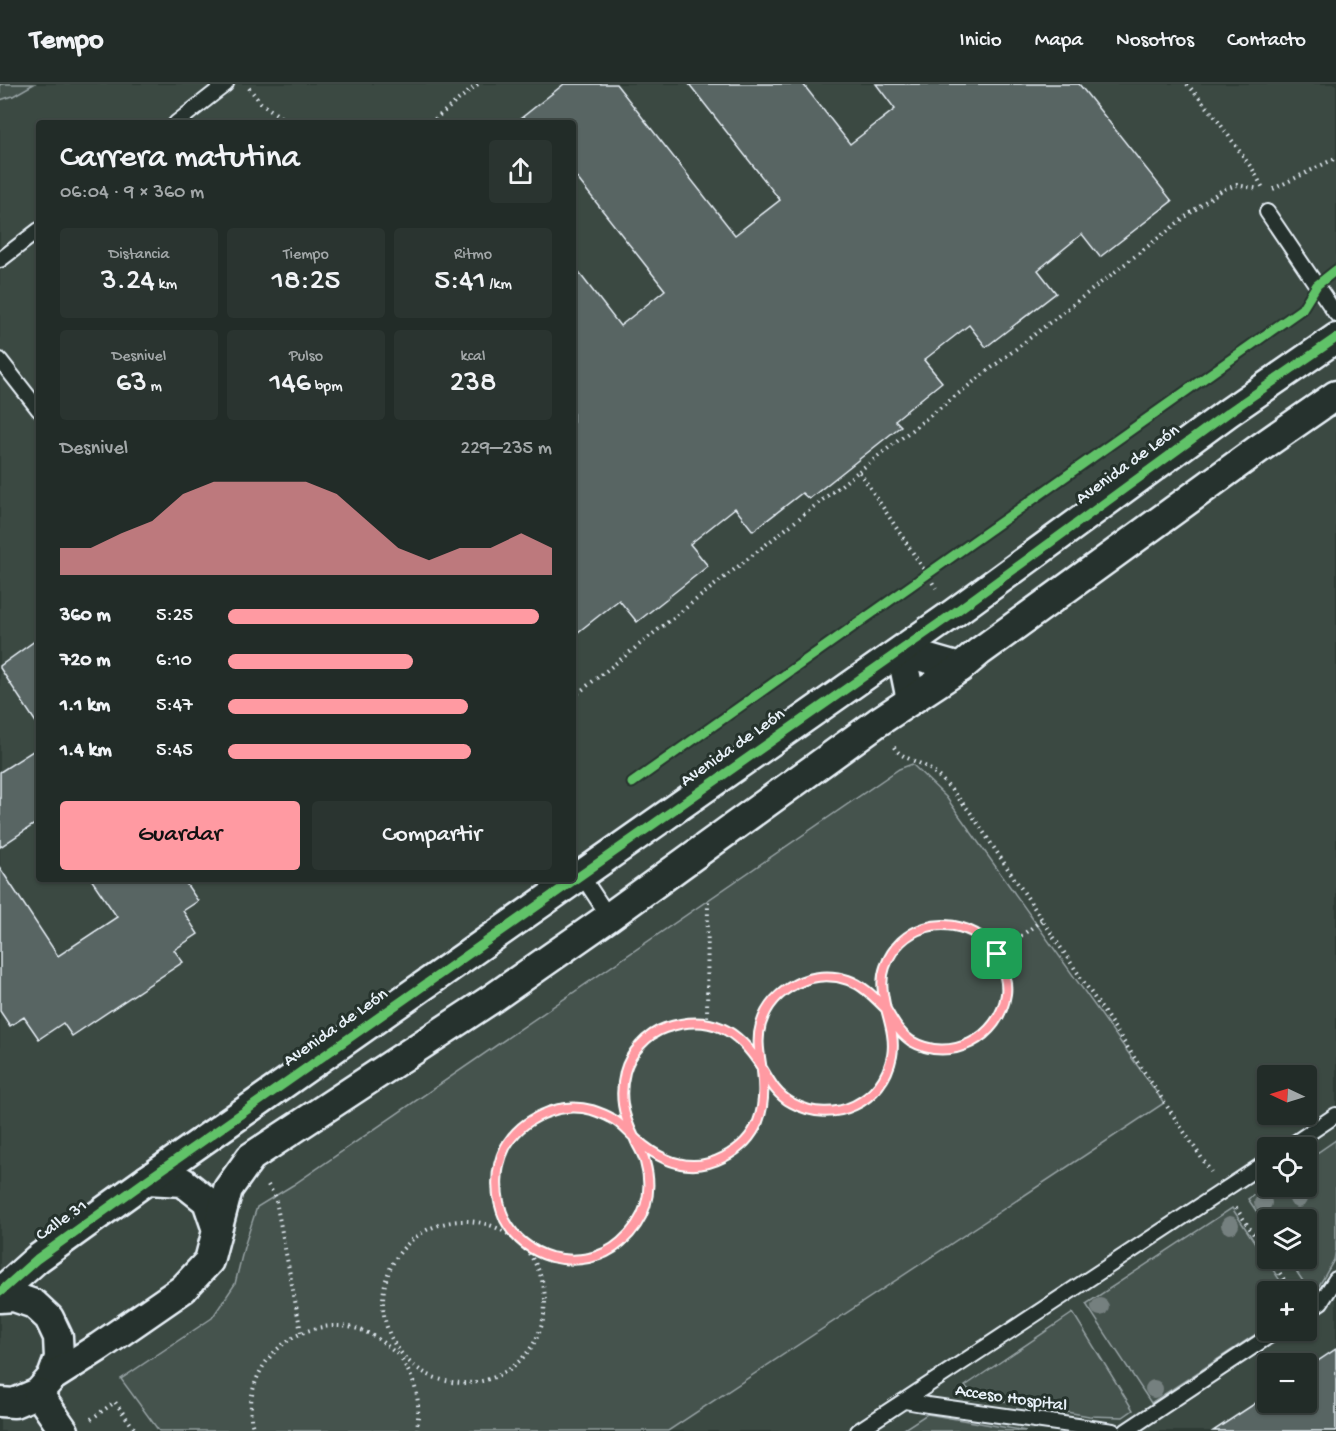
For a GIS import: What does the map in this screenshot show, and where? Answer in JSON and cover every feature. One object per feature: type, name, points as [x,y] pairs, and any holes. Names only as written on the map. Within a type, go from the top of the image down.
[{"type":"street","name":"Avenida de León","points":[[577,870],[954,614],[1228,412],[1336,338]]},
{"type":"street","points":[[21,1398],[183,1289],[209,1261],[228,1189],[251,1158],[493,998],[609,917],[878,722],[960,669],[988,645],[1336,394]]},
{"type":"street","points":[[911,700],[901,651],[960,669]]},
{"type":"street","name":"Avenida de León","points":[[147,1180],[560,882]]},
{"type":"street","points":[[147,1180],[183,1182],[207,1201],[217,1230]]},
{"type":"street","name":"Calle 31","points":[[0,1292],[37,1259],[147,1180]]},
{"type":"street","points":[[0,1298],[14,1297],[34,1304],[49,1318],[58,1337],[59,1358],[21,1398]]},
{"type":"street","points":[[21,1398],[88,1422]]},
{"type":"lane","points":[[180,120],[226,84]]},
{"type":"lane","points":[[1267,212],[1336,314]]},
{"type":"lane","points":[[0,260],[36,232]]},
{"type":"lane","points":[[0,360],[36,406]]},
{"type":"lane","points":[[577,870],[609,917]]},
{"type":"lane","points":[[1303,1137],[1336,1115]]},
{"type":"lane","points":[[858,1431],[1257,1168]]},
{"type":"lane","points":[[1317,1305],[1336,1279]]},
{"type":"lane","points":[[1126,1431],[1261,1341]]},
{"type":"lane","name":"Acceso Hospital","points":[[905,1401],[1113,1431]]},
{"type":"path","points":[[246,84],[261,103],[285,120]]},
{"type":"path","points":[[434,120],[478,84]]},
{"type":"path","points":[[1187,84],[1213,114],[1253,170],[1264,189],[1267,212]]},
{"type":"path","points":[[576,695],[1202,204],[1222,190],[1237,185],[1274,189],[1336,158]]},
{"type":"path","points":[[859,471],[954,614]]},
{"type":"path","points":[[917,581],[936,568]]},
{"type":"path","points":[[878,722],[897,752],[929,768],[970,812],[1257,1239]]},
{"type":"path","points":[[707,1023],[708,899]]},
{"type":"path","points":[[997,954],[1042,920]]},
{"type":"path","points":[[254,1431],[250,1417],[252,1391],[262,1367],[279,1347],[301,1332],[327,1326],[355,1328],[380,1338],[400,1356],[422,1372],[447,1382],[473,1383],[499,1376],[520,1361],[536,1339],[545,1314],[544,1287],[536,1262],[519,1241],[505,1220],[497,1196],[497,1170],[506,1147],[521,1127],[542,1113],[567,1107],[592,1110],[615,1120],[633,1137],[651,1152],[671,1162],[694,1166],[716,1162],[736,1151],[752,1135],[762,1114],[765,1091],[762,1068],[757,1046],[761,1024],[771,1004],[787,988],[807,979],[829,976],[850,981],[869,993],[886,1009],[896,1027],[911,1041],[931,1048],[952,1049],[971,1043],[988,1031],[1000,1014],[1006,994],[1005,973],[997,954],[984,938],[966,928],[946,924],[926,927],[908,936],[893,950],[884,969],[882,989],[886,1009],[892,1030],[893,1053],[886,1075],[873,1093],[855,1106],[833,1112],[811,1111],[790,1102],[773,1088],[762,1068],[752,1052],[739,1039],[724,1029],[707,1023],[682,1022],[659,1030],[640,1045],[626,1066],[621,1089],[624,1114],[633,1137],[645,1159],[649,1184],[645,1209],[633,1231],[614,1248],[591,1258],[566,1260],[541,1254],[519,1241],[496,1226],[470,1220],[443,1223],[418,1234],[398,1253],[386,1277],[382,1305],[388,1331],[400,1356],[413,1379],[419,1404],[417,1431]]},
{"type":"path","points":[[251,1158],[275,1196],[301,1332]]},
{"type":"path","points":[[88,1422],[115,1402],[136,1431]]},
{"type":"shaded area","points":[[0,84],[1336,84],[1336,1431],[0,1431]]},
{"type":"shaded area","points":[[0,84],[34,84],[13,96],[0,100]]},
{"type":"shaded area","points":[[912,764],[946,797],[1164,1103],[668,1431],[159,1431],[121,1379],[212,1318],[235,1284],[257,1207],[293,1185],[899,769]]},
{"type":"shaded area","points":[[1336,1140],[1336,1250],[1334,1260],[1317,1289],[1317,1281],[1303,1281],[1295,1269],[1317,1269],[1317,1209],[1257,1209],[1257,1212],[1248,1199],[1257,1193],[1257,1197],[1317,1197],[1317,1153]]},
{"type":"shaded area","points":[[1232,1208],[1257,1246],[1257,1269],[1272,1269],[1280,1281],[1257,1281],[1257,1334],[1151,1403],[1086,1304]]},
{"type":"shaded area","points":[[1073,1313],[1133,1410],[1123,1417],[1089,1416],[976,1396],[965,1386]]},
{"type":"shaded area","points":[[927,1414],[1026,1431],[901,1431]]},
{"type":"building","points":[[564,84],[616,84],[735,235],[780,200],[689,84],[803,84],[850,144],[895,109],[876,84],[1079,84],[1172,201],[1100,257],[1082,234],[1038,270],[1056,293],[986,347],[969,325],[924,360],[942,382],[895,420],[901,426],[809,499],[802,493],[753,531],[735,508],[690,544],[708,566],[637,622],[619,600],[576,634],[576,269],[620,326],[665,290],[576,177],[576,120],[519,120]]},
{"type":"building","points":[[36,640],[36,722],[0,668]]},
{"type":"building","points":[[36,749],[36,823],[0,847],[0,772]]},
{"type":"building","points":[[0,868],[58,956],[117,917],[93,882],[185,882],[198,901],[183,911],[198,934],[174,950],[183,962],[72,1036],[63,1023],[39,1039],[24,1017],[10,1026],[0,1011]]},
{"type":"building","points":[[1336,1349],[1336,1431],[1213,1431],[1257,1402],[1257,1413],[1317,1413],[1317,1362]]},
{"type":"cycle path","points":[[632,783],[1302,309],[1317,285],[1336,270]]},
{"type":"cycle path","points":[[576,879],[954,613],[1229,412],[1336,338]]},
{"type":"cycle path","points":[[0,1292],[37,1259],[147,1180],[571,882]]},
{"type":"route","points":[[997,954],[984,938],[966,928],[946,924],[926,927],[908,936],[893,950],[884,969],[882,989],[886,1009],[869,993],[850,981],[829,976],[807,979],[787,988],[771,1004],[761,1024],[757,1046],[762,1068],[765,1091],[762,1114],[752,1135],[736,1151],[716,1162],[694,1166],[671,1162],[651,1152],[633,1137],[615,1120],[592,1110],[567,1107],[542,1113],[521,1127],[506,1147],[497,1170],[497,1196],[505,1220],[519,1241],[541,1254],[566,1260],[591,1258],[614,1248],[633,1231],[645,1209],[649,1184],[645,1159],[633,1137],[624,1114],[621,1089],[626,1066],[640,1045],[659,1030],[682,1022],[707,1023],[724,1029],[752,1052],[762,1068],[773,1088],[790,1102],[811,1111],[833,1112],[855,1106],[873,1093],[886,1075],[893,1053],[892,1030],[886,1009],[896,1027],[911,1041],[931,1048],[952,1049],[971,1043],[988,1031],[1000,1014],[1006,994],[1005,973],[997,954]]}]
